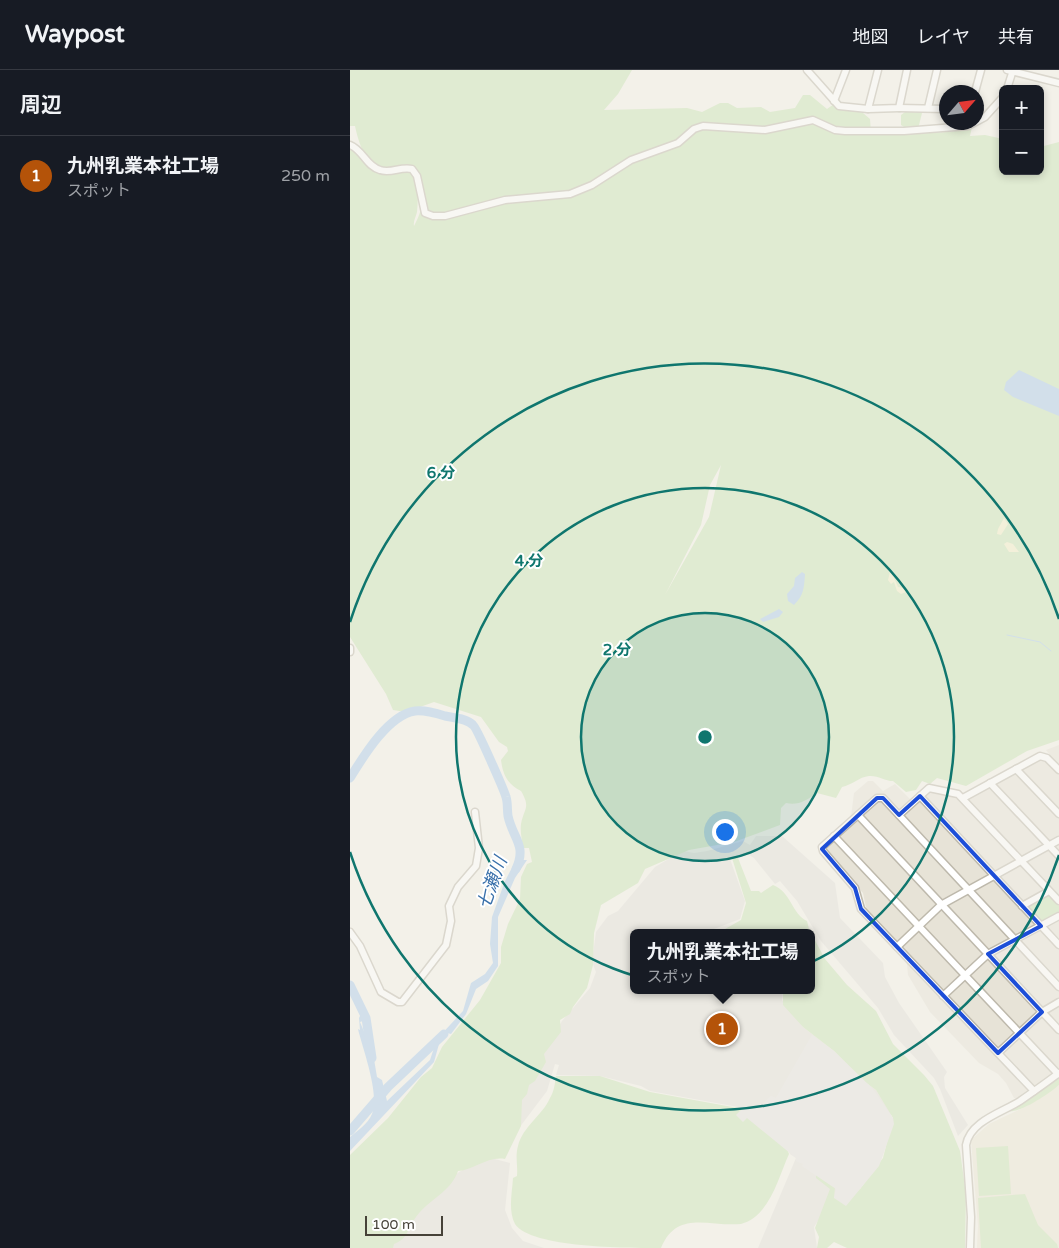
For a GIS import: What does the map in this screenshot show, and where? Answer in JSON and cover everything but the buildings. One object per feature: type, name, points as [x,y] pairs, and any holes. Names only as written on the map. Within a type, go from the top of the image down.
[{"type":"street","points":[[807,70],[840,106],[868,109],[939,109]]},
{"type":"street","points":[[814,78],[817,70]]},
{"type":"street","points":[[834,101],[846,70]]},
{"type":"street","points":[[868,109],[878,70]]},
{"type":"street","points":[[899,108],[908,70]]},
{"type":"street","points":[[928,108],[937,70]]},
{"type":"street","points":[[977,85],[982,70]]},
{"type":"street","points":[[1008,85],[1011,71],[1059,83]]},
{"type":"street","points":[[350,145],[361,152],[370,164],[382,171],[403,168],[412,169],[417,176],[424,211],[429,215],[438,216],[505,200],[554,197],[576,192],[631,160],[669,147],[694,129],[703,126],[765,130],[813,120],[835,130],[845,131],[968,126],[985,116],[999,101]]},
{"type":"street","points":[[963,798],[1040,756],[1056,763],[1059,770]]},
{"type":"street","points":[[1016,769],[1059,814]]},
{"type":"street","points":[[990,783],[1059,856]]},
{"type":"street","points":[[899,815],[931,788],[954,791],[963,798],[1059,901]]},
{"type":"street","points":[[920,796],[1059,945]]},
{"type":"street","points":[[1034,1091],[861,909],[855,888],[823,851],[822,847],[879,797],[899,815],[1059,987]]},
{"type":"street","points":[[350,932],[360,946],[381,992],[398,1002],[402,1002],[446,945],[451,921],[449,906],[458,887],[476,866],[479,848],[475,812]]},
{"type":"street","points":[[858,815],[1059,1030]]},
{"type":"street","points":[[834,836],[1058,1074],[980,1125],[966,1141],[971,1217],[970,1248]]},
{"type":"street","points":[[897,947],[941,905],[1059,840]]},
{"type":"street","points":[[1022,906],[1049,891]]},
{"type":"street","points":[[944,996],[988,954],[1059,916]]},
{"type":"street","points":[[998,1053],[1042,1012],[1059,1002]]},
{"type":"highlighted area","points":[[920,796],[1041,926],[988,954],[1042,1012],[998,1053],[861,909],[855,888],[822,849],[877,798],[883,798],[899,815]]},
{"type":"shaded area","points":[[1059,745],[1059,1071],[1020,1098],[1014,1098],[1006,1083],[998,1074],[979,1063],[930,1012],[908,975],[906,952],[867,912],[863,893],[826,851],[826,846],[850,825],[854,793],[868,781],[873,781],[883,791],[895,784],[914,803],[930,790],[955,794],[962,802],[1050,755],[1046,750]]},
{"type":"shaded area","points":[[756,836],[782,836],[835,883],[840,918],[883,963],[885,977],[899,1003],[947,1072],[944,1077],[945,1088],[968,1125],[958,1136],[934,1078],[894,1035],[878,1008],[821,941],[797,901],[780,881],[775,884],[754,858],[746,853],[730,859],[745,901],[740,919],[714,929],[630,929],[630,994],[783,994],[782,1000],[803,1027],[834,1051],[861,1079],[876,1090],[891,1113],[889,1136],[879,1166],[833,1198],[814,1227],[817,1248],[758,1248],[796,1158],[790,1154],[785,1143],[749,1109],[650,1091],[641,1086],[600,1076],[556,1075],[559,1065],[555,1064],[547,1091],[519,1128],[519,1082],[542,1056],[562,1021],[590,988],[596,972],[592,962],[596,932],[608,916],[618,911],[655,867],[684,851],[694,853],[707,851],[743,841],[750,845]]},
{"type":"shaded area","points":[[812,1035],[834,1051],[872,1088],[893,1118],[894,1124],[879,1166],[846,1206],[834,1198],[836,1189],[802,1166],[803,1164],[796,1161],[796,1158],[747,1118],[743,1122],[736,1115],[744,1107],[758,1108],[771,1096],[776,1098]]},
{"type":"shaded area","points":[[1059,1085],[1059,1248],[977,1248],[978,1226],[971,1140],[989,1124],[1027,1106]]},
{"type":"shaded area","points":[[491,1158],[510,1163],[505,1210],[512,1228],[523,1241],[544,1248],[392,1248],[395,1237],[456,1174]]},
{"type":"green space","points":[[350,70],[632,70],[618,94],[604,110],[687,108],[702,112],[720,103],[728,103],[737,108],[761,107],[770,112],[795,108],[803,95],[810,95],[827,109],[834,104],[863,113],[870,119],[871,133],[877,135],[880,132],[895,134],[904,127],[901,125],[901,115],[905,112],[923,109],[918,129],[931,132],[971,130],[970,136],[985,135],[999,138],[999,175],[1044,175],[1044,146],[1059,142],[1059,740],[1027,751],[966,786],[937,778],[930,784],[922,781],[916,790],[906,792],[893,781],[875,776],[865,777],[842,787],[836,798],[817,793],[798,803],[786,803],[781,808],[780,825],[734,842],[689,850],[645,869],[638,883],[601,905],[594,933],[593,965],[587,988],[570,1014],[560,1020],[561,1032],[544,1054],[546,1062],[535,1081],[529,1085],[527,1094],[522,1100],[521,1126],[505,1159],[492,1159],[458,1171],[450,1185],[421,1211],[405,1236],[394,1244],[393,1248],[350,1248],[350,1155],[388,1118],[421,1077],[432,1068],[442,1047],[480,1000],[501,963],[501,947],[508,924],[520,899],[521,877],[527,864],[532,862],[529,848],[523,848],[521,833],[526,801],[521,791],[507,779],[502,766],[501,760],[508,751],[507,747],[499,742],[481,717],[434,702],[406,712],[393,710],[386,694],[350,637],[350,148],[381,174],[402,170],[412,174],[415,178],[418,196],[414,226],[418,219],[423,196],[421,182],[414,167],[406,166],[384,169],[377,167],[367,158],[355,126],[350,126]],"holes":[[[721,465],[709,517],[665,595],[701,525],[710,485]]]},
{"type":"green space","points":[[732,858],[738,858],[751,891],[759,891],[761,893],[773,885],[779,888],[802,918],[807,921],[809,929],[725,929],[741,920],[746,903]]},
{"type":"green space","points":[[1048,895],[1059,906],[1059,913],[1040,922],[1027,906]]},
{"type":"green space","points":[[815,940],[825,959],[847,985],[876,1011],[893,1044],[933,1086],[960,1151],[966,1194],[965,1248],[847,1248],[834,1242],[827,1248],[817,1248],[819,1237],[815,1228],[830,1189],[816,1178],[816,1175],[835,1187],[834,1198],[860,1189],[883,1158],[893,1118],[876,1090],[861,1079],[834,1051],[803,1027],[783,1005],[783,994],[815,994]]},
{"type":"green space","points":[[556,1076],[600,1076],[650,1092],[749,1110],[785,1144],[789,1154],[772,1195],[766,1205],[751,1220],[741,1224],[695,1222],[685,1224],[676,1228],[668,1236],[661,1248],[582,1245],[540,1238],[525,1232],[515,1224],[511,1208],[513,1178],[517,1176],[517,1150],[520,1139],[547,1104]]},
{"type":"green space","points":[[1059,1077],[1059,1085],[1042,1098],[1027,1106],[1008,1111]]},
{"type":"green space","points":[[1008,1146],[1011,1194],[979,1196],[976,1148]]},
{"type":"green space","points":[[1025,1194],[1038,1225],[1057,1244],[1058,1248],[981,1248],[978,1198]]},
{"type":"sand","points":[[1004,518],[1008,524],[1001,535],[997,534],[998,529]]},
{"type":"sand","points":[[1007,542],[1013,544],[1019,552],[1009,552],[1004,544]]},
{"type":"sand","points":[[890,572],[898,587],[904,588],[906,592],[901,594],[897,591],[894,582],[891,584],[888,580]]},
{"type":"water","points":[[1019,370],[1059,389],[1059,416],[1013,397],[1004,390],[1006,382]]},
{"type":"water","points":[[802,572],[805,574],[803,591],[794,605],[788,601],[787,594],[794,586],[795,578]]},
{"type":"water","points":[[779,609],[783,612],[779,617],[763,622],[760,619]]},
{"type":"water","points":[[516,860],[527,860],[515,878],[498,917],[498,966],[488,981],[476,989],[466,1014],[451,1034],[447,1033],[439,1044],[434,1062],[350,1151],[350,1137],[368,1121],[374,1105],[374,1095],[367,1060],[358,1029],[360,1030],[359,1018],[361,1014],[358,1007],[365,1013],[362,1003],[369,1016],[362,1018],[363,1021],[360,1022],[373,1053],[377,1077],[382,1080],[387,1101],[430,1060],[437,1039],[463,1011],[471,983],[485,974],[493,963],[490,944],[492,917],[505,881]]},
{"type":"waterway","points":[[1007,635],[1040,642],[1051,651]]},
{"type":"waterway","name":"七瀬川","points":[[350,778],[377,738],[395,720],[405,714],[415,711],[426,711],[467,721],[473,725],[480,737],[506,797],[510,824],[520,848],[516,869]]},
{"type":"waterway","points":[[350,985],[366,1018],[372,1058]]},
{"type":"waterway","name":"七瀬川","points":[[350,1131],[388,1087],[444,1034]]},
{"type":"place","name":"九州乳業本社工場","points":[[722,1029]]}]
